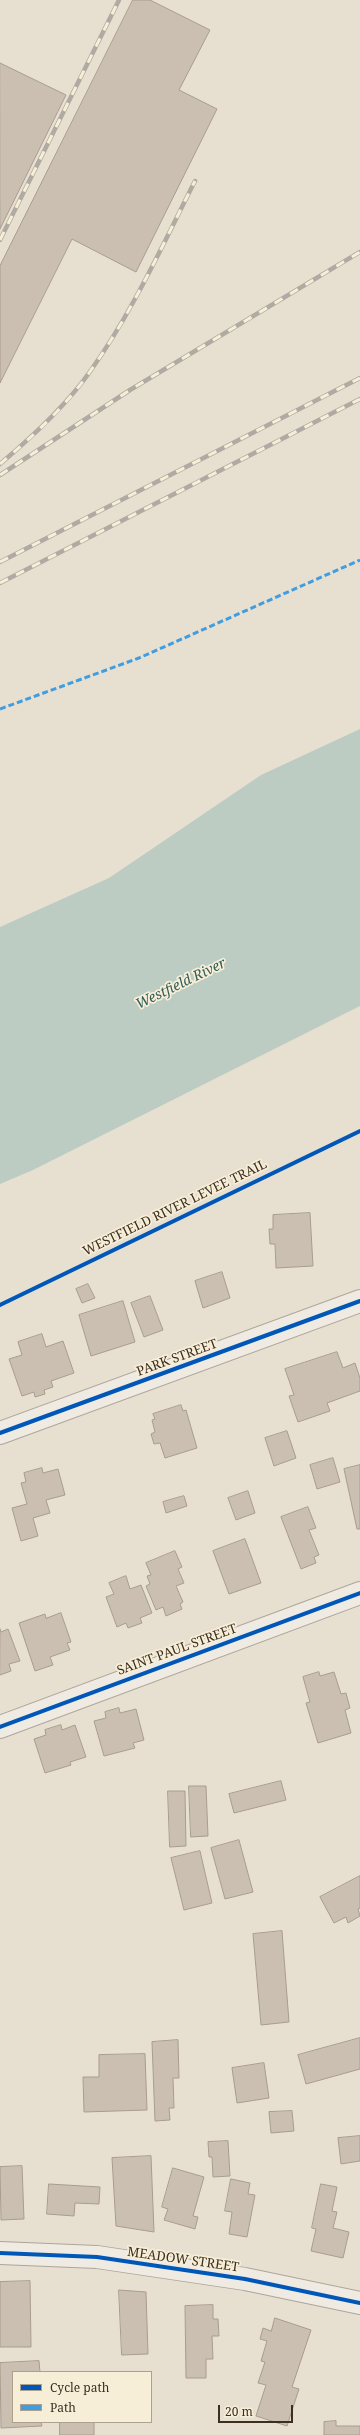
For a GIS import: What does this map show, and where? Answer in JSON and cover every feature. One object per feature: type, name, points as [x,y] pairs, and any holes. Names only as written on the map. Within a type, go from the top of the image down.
[{"type":"street","name":"PARK STREET","points":[[0,1433],[360,1301]]},
{"type":"street","name":"SAINT PAUL STREET","points":[[0,1727],[360,1592]]},
{"type":"street","name":"MEADOW STREET","points":[[0,2253],[97,2257],[245,2279],[360,2303]]},
{"type":"water","name":"Westfield River","points":[[360,729],[360,1006],[33,1170],[0,1184],[0,927],[109,878],[261,775]]},
{"type":"building","points":[[133,0],[150,0],[210,30],[179,90],[217,109],[136,272],[72,239],[0,383],[0,266]]},
{"type":"building","points":[[0,63],[66,95],[0,229]]},
{"type":"building","points":[[310,1213],[313,1266],[276,1268],[275,1244],[270,1244],[269,1229],[273,1229],[273,1215]]},
{"type":"building","points":[[222,1272],[230,1298],[203,1308],[195,1281]]},
{"type":"building","points":[[88,1284],[95,1298],[82,1303],[76,1289]]},
{"type":"building","points":[[150,1296],[163,1330],[144,1337],[131,1303]]},
{"type":"building","points":[[123,1301],[135,1342],[91,1356],[79,1315]]},
{"type":"building","points":[[42,1334],[46,1347],[63,1341],[74,1373],[51,1381],[53,1387],[44,1390],[45,1394],[35,1397],[34,1392],[22,1396],[9,1359],[22,1355],[18,1342]]},
{"type":"building","points":[[337,1352],[343,1368],[355,1363],[360,1378],[360,1391],[327,1403],[330,1411],[298,1422],[289,1396],[294,1395],[285,1369]]},
{"type":"building","points":[[181,1405],[183,1411],[186,1410],[197,1448],[165,1458],[160,1443],[154,1444],[151,1434],[155,1432],[152,1420],[155,1419],[153,1414]]},
{"type":"building","points":[[287,1431],[296,1458],[274,1466],[265,1438]]},
{"type":"building","points":[[333,1458],[340,1482],[317,1489],[310,1465]]},
{"type":"building","points":[[360,1465],[360,1529],[357,1529],[344,1469]]},
{"type":"building","points":[[42,1468],[43,1473],[58,1469],[65,1495],[46,1500],[50,1513],[33,1518],[38,1536],[21,1541],[12,1508],[27,1504],[21,1483],[26,1482],[24,1473]]},
{"type":"building","points":[[248,1491],[255,1513],[236,1520],[228,1498]]},
{"type":"building","points":[[184,1496],[187,1506],[166,1513],[163,1502]]},
{"type":"building","points":[[308,1507],[316,1528],[309,1530],[319,1555],[314,1557],[316,1563],[301,1569],[281,1517]]},
{"type":"building","points":[[245,1539],[261,1583],[229,1594],[213,1551]]},
{"type":"building","points":[[175,1551],[182,1567],[178,1569],[184,1583],[176,1586],[183,1602],[180,1604],[182,1609],[166,1616],[163,1607],[156,1610],[146,1586],[150,1584],[147,1576],[151,1575],[146,1563]]},
{"type":"building","points":[[126,1576],[130,1589],[141,1585],[152,1613],[140,1618],[142,1623],[128,1628],[126,1623],[117,1627],[106,1597],[114,1594],[109,1583]]},
{"type":"building","points":[[61,1613],[71,1642],[67,1643],[70,1650],[50,1657],[53,1665],[35,1671],[19,1623],[45,1614],[46,1618]]},
{"type":"building","points":[[0,1629],[1,1632],[8,1629],[20,1661],[9,1664],[11,1671],[0,1675]]},
{"type":"building","points":[[319,1672],[320,1676],[334,1672],[341,1694],[346,1693],[350,1708],[345,1710],[351,1733],[318,1743],[306,1703],[310,1702],[303,1677]]},
{"type":"building","points":[[119,1708],[120,1713],[136,1709],[144,1740],[133,1743],[135,1748],[104,1756],[94,1721],[106,1718],[105,1712]]},
{"type":"building","points":[[61,1725],[62,1730],[75,1725],[86,1757],[70,1762],[71,1765],[45,1773],[34,1739],[46,1735],[45,1730]]},
{"type":"building","points":[[281,1781],[286,1800],[234,1813],[229,1794]]},
{"type":"building","points":[[189,1786],[206,1786],[208,1836],[191,1837]]},
{"type":"building","points":[[168,1791],[185,1791],[186,1846],[170,1847]]},
{"type":"building","points":[[239,1840],[253,1892],[225,1899],[211,1848]]},
{"type":"building","points":[[200,1851],[212,1903],[184,1910],[171,1858]]},
{"type":"building","points":[[360,1876],[360,1908],[358,1909],[360,1916],[348,1923],[346,1917],[334,1923],[320,1897]]},
{"type":"building","points":[[282,1931],[289,2022],[261,2025],[253,1934]]},
{"type":"building","points":[[360,2038],[360,2069],[306,2084],[298,2055]]},
{"type":"building","points":[[178,2040],[179,2078],[173,2078],[174,2108],[169,2108],[170,2120],[155,2121],[152,2042]]},
{"type":"building","points":[[145,2054],[147,2110],[84,2112],[83,2077],[99,2077],[99,2055]]},
{"type":"building","points":[[264,2063],[269,2098],[237,2103],[232,2068]]},
{"type":"building","points":[[292,2111],[294,2131],[271,2133],[269,2112]]},
{"type":"building","points":[[360,2136],[360,2161],[341,2164],[338,2138]]},
{"type":"building","points":[[228,2141],[230,2176],[213,2177],[212,2157],[209,2157],[208,2142]]},
{"type":"building","points":[[151,2156],[154,2232],[116,2226],[112,2158]]},
{"type":"building","points":[[22,2166],[24,2219],[1,2220],[0,2167]]},
{"type":"building","points":[[173,2168],[204,2177],[193,2216],[198,2217],[195,2229],[164,2220],[168,2209],[162,2207]]},
{"type":"building","points":[[231,2179],[250,2183],[248,2194],[255,2195],[247,2237],[229,2234],[232,2212],[225,2211]]},
{"type":"building","points":[[49,2184],[100,2187],[99,2204],[75,2203],[74,2216],[47,2214]]},
{"type":"building","points":[[321,2184],[337,2187],[332,2211],[337,2212],[333,2228],[349,2232],[343,2258],[311,2251],[316,2229],[312,2228]]},
{"type":"building","points":[[30,2281],[31,2347],[0,2347],[0,2282]]},
{"type":"building","points":[[119,2290],[146,2292],[148,2354],[122,2355]]},
{"type":"building","points":[[213,2305],[213,2319],[218,2319],[219,2336],[212,2336],[213,2359],[206,2359],[206,2378],[186,2378],[185,2306]]},
{"type":"building","points":[[275,2318],[311,2330],[292,2387],[299,2389],[287,2426],[256,2416],[266,2385],[258,2383],[265,2362],[261,2361],[267,2341],[260,2339],[263,2328],[271,2331]]},
{"type":"building","points":[[39,2361],[40,2371],[12,2371],[12,2423],[41,2423],[42,2426],[1,2428],[0,2363]]},
{"type":"building","points":[[336,2421],[336,2426],[360,2426],[360,2435],[324,2435],[324,2422]]},
{"type":"building","points":[[60,2423],[94,2423],[94,2435],[60,2435]]},
{"type":"railway","points":[[0,240],[119,0]]},
{"type":"railway","points":[[0,464],[48,421],[80,386],[105,350],[133,303],[195,181]]},
{"type":"railway","points":[[0,475],[130,390],[360,252]]},
{"type":"railway","points":[[0,562],[360,378]]},
{"type":"railway","points":[[0,583],[360,399]]},
{"type":"marked path","points":[[0,709],[139,658],[360,560]]},
{"type":"cycle path","name":"WESTFIELD RIVER LEVEE TRAIL","points":[[0,1305],[360,1131]]},
{"type":"cycle path","points":[[0,1433],[360,1301]]},
{"type":"cycle path","points":[[0,1727],[360,1593]]},
{"type":"cycle path","points":[[0,2253],[97,2257],[245,2279],[360,2303]]}]
